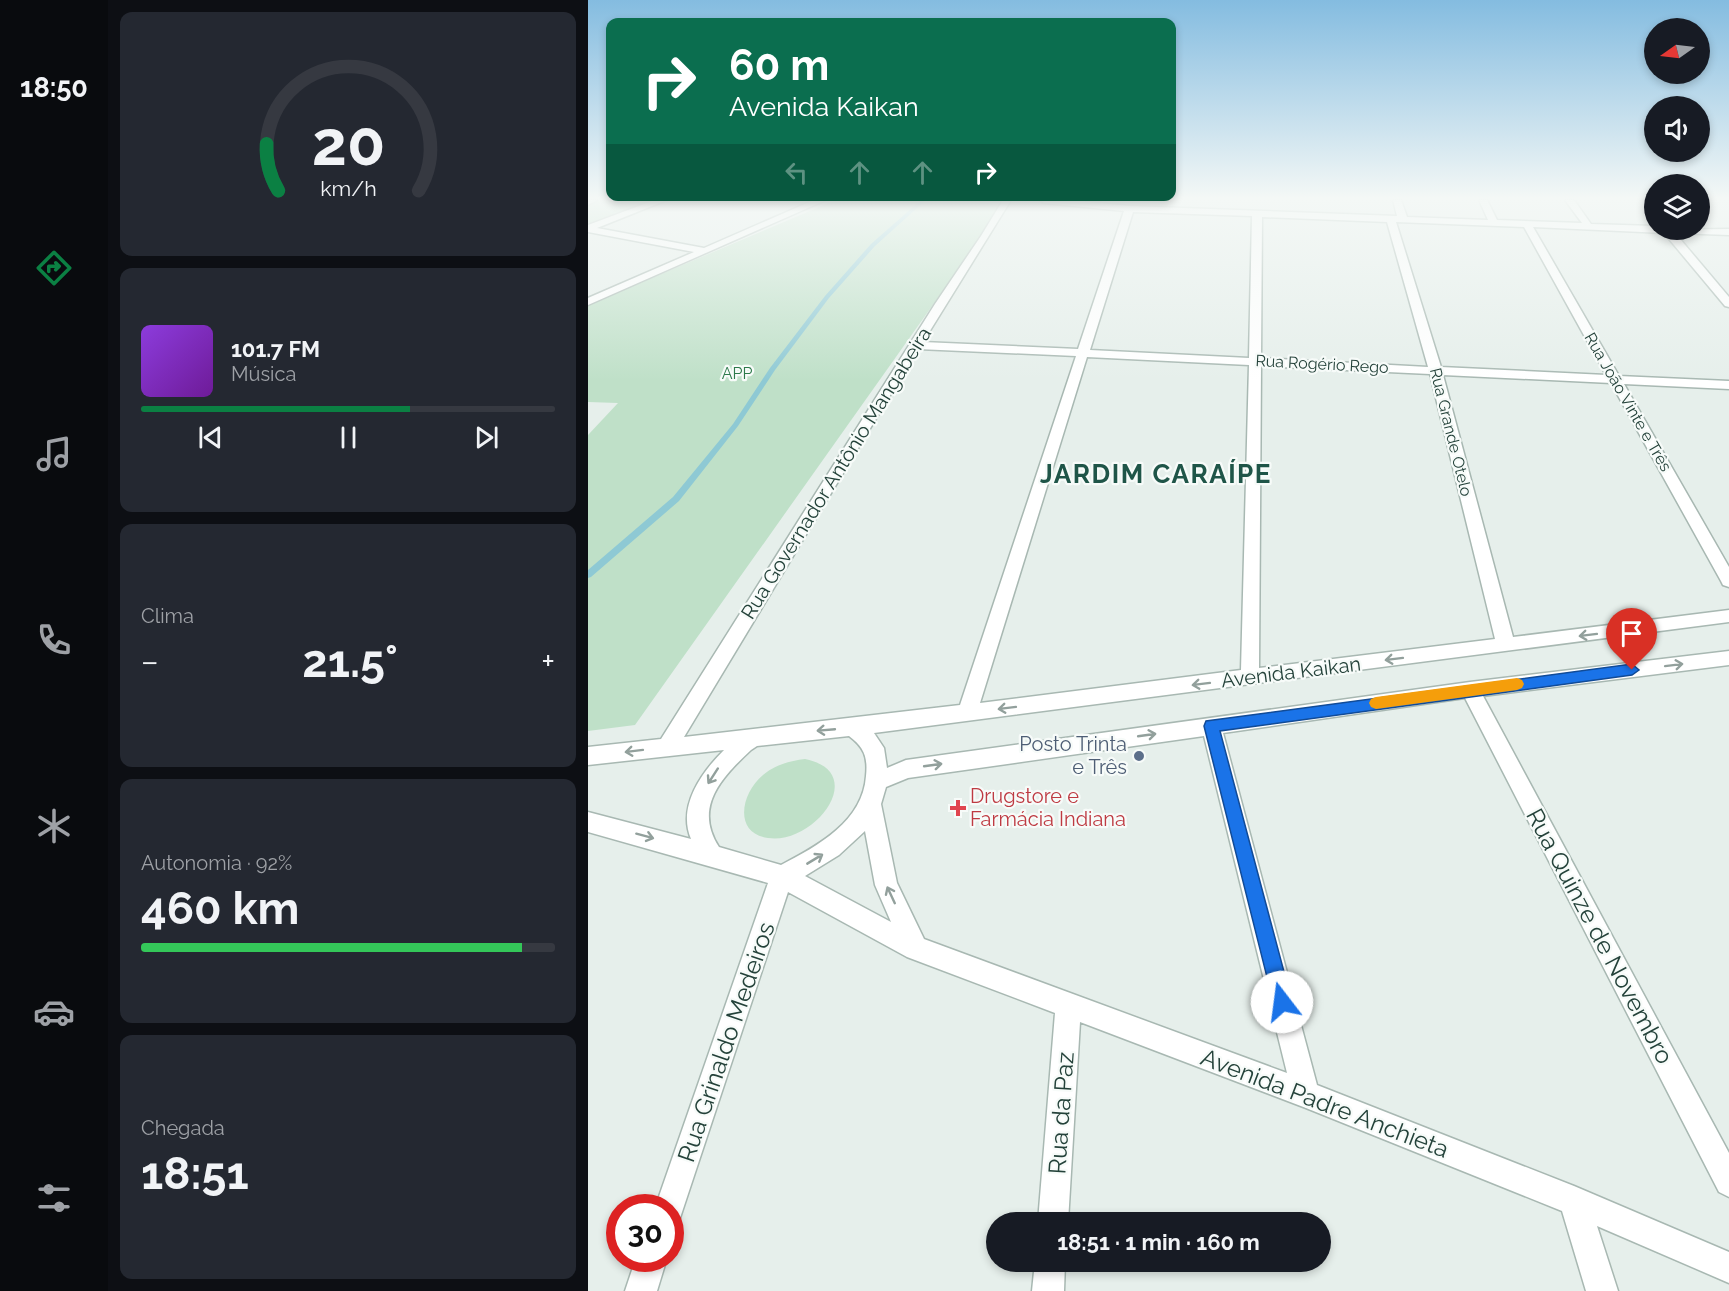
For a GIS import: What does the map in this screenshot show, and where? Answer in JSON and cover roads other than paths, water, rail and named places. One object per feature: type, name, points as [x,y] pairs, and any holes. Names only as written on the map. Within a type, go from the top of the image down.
[{"type":"street","points":[[588,302],[684,260]]},
{"type":"street","name":"Rua Governador Antônio Mangabeira","points":[[667,747],[969,260]]},
{"type":"street","points":[[968,713],[1113,260]]},
{"type":"street","points":[[1250,678],[1257,260]]},
{"type":"street","name":"Rua Grande Otelo","points":[[1407,260],[1506,645]]},
{"type":"street","name":"Rua João Vinte e Três","points":[[1548,260],[1729,581]]},
{"type":"street","points":[[1692,260],[1729,304]]},
{"type":"street","name":"Rua Rogério Rego","points":[[916,345],[1729,385]]},
{"type":"street","name":"Avenida Kaikan","points":[[853,727],[1729,616]]},
{"type":"street","name":"Avenida Kaikan","points":[[874,792],[906,769],[1470,690],[1727,660]]},
{"type":"street","name":"Rua Quinze de Novembro","points":[[1470,690],[1729,1182]]},
{"type":"street","points":[[1211,726],[1306,1094]]},
{"type":"street","points":[[588,756],[754,736],[853,727],[870,742],[876,753],[874,792],[886,885],[916,948]]},
{"type":"street","points":[[712,855],[700,834],[698,817],[705,790],[715,772],[754,736]]},
{"type":"street","points":[[782,876],[823,855],[842,841],[864,816],[874,792]]},
{"type":"street","name":"Avenida Padre Anchieta","points":[[588,822],[782,876],[916,948],[1306,1094],[1574,1201],[1729,1268]]},
{"type":"street","name":"Rua Grinaldo Medeiros","points":[[675,1194],[782,876]]},
{"type":"street","name":"Rua da Paz","points":[[1054,1212],[1068,1004]]},
{"type":"street","points":[[1574,1201],[1602,1291]]},
{"type":"street","points":[[641,1291],[647,1272]]},
{"type":"street","points":[[1048,1291],[1049,1272]]},
{"type":"waterway","points":[[588,575],[676,499],[736,425],[772,369],[827,297],[860,260]]},
{"type":"place","name":"Posto Trinta e Três","points":[[1139,756]]},
{"type":"place","name":"Drugstore e Farmácia Indiana","points":[[958,808]]},
{"type":"district","name":"JARDIM CARAÍPE","points":[[1156,474]]},
{"type":"park label","name":"APP","points":[[737,373]]}]
